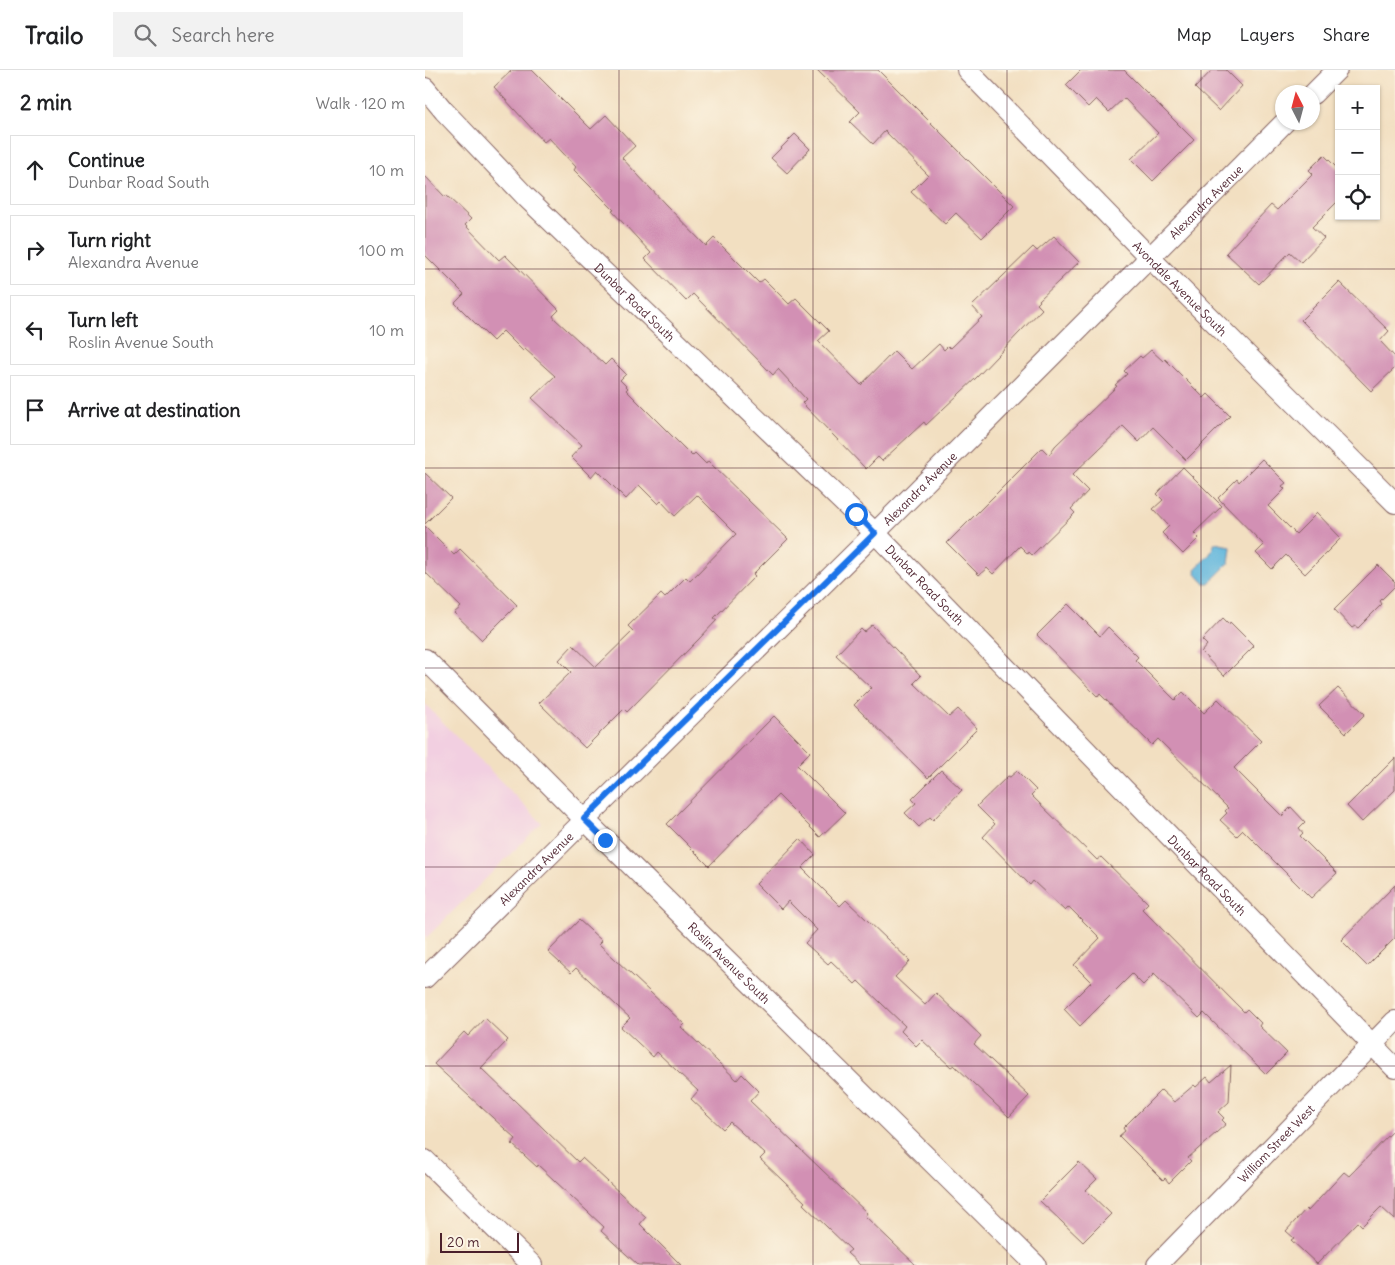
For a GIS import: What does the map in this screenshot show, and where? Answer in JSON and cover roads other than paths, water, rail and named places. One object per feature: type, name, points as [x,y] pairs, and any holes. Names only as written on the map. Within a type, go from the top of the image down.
[{"type":"street","name":"Avondale Avenue South","points":[[967,70],[1395,503]]},
{"type":"street","points":[[1320,87],[1337,70]]},
{"type":"street","name":"Dunbar Road South","points":[[425,88],[444,111],[527,198],[875,533],[1395,1068]]},
{"type":"street","name":"Alexandra Avenue","points":[[425,978],[875,533],[1277,130]]},
{"type":"street","name":"Roslin Avenue South","points":[[425,658],[584,819],[1036,1265]]},
{"type":"street","name":"William Street West","points":[[1157,1265],[1395,1021]]},
{"type":"street","points":[[425,1160],[532,1265]]},
{"type":"water","points":[[1215,543],[1230,546],[1229,563],[1209,583],[1204,583],[1196,574],[1195,569],[1210,554]]}]
